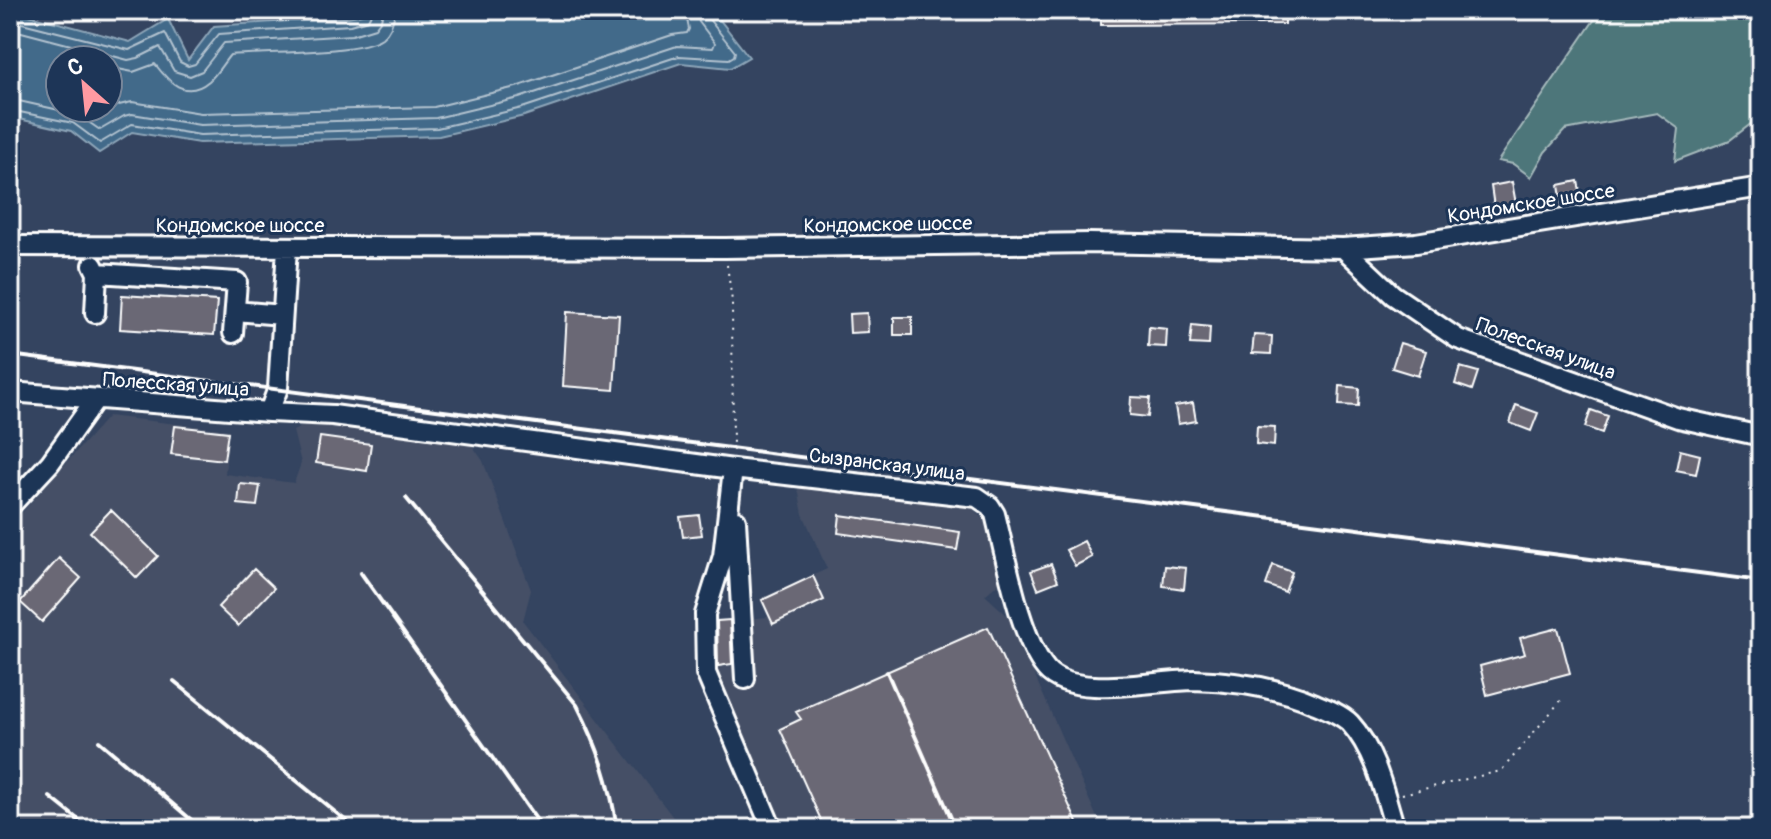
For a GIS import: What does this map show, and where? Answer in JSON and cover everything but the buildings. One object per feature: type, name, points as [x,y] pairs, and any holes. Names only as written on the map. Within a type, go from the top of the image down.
[{"type":"street","name":"Кондомское шоссе","points":[[10,246],[725,248],[1090,243],[1343,248],[1416,243],[1761,187]]},
{"type":"street","points":[[86,246],[97,273],[95,313]]},
{"type":"street","name":"Полесская улица","points":[[10,392],[269,412],[278,388],[287,248]]},
{"type":"street","name":"Полесская улица","points":[[1343,248],[1393,295],[1458,339],[1678,418],[1761,436]]},
{"type":"street","points":[[97,273],[237,282],[233,333]]},
{"type":"street","points":[[235,311],[282,315]]},
{"type":"street","points":[[10,506],[50,463],[95,400]]},
{"type":"street","name":"Сызранская улица","points":[[269,412],[333,415],[733,469],[954,493],[984,501],[995,514],[1023,625],[1046,670],[1058,680],[1072,684],[1109,685],[1207,681],[1261,686],[1307,700],[1348,721],[1363,741],[1395,829]]},
{"type":"street","points":[[733,469],[745,679]]},
{"type":"street","points":[[733,469],[723,556],[705,614],[706,673],[772,829]]},
{"type":"path","points":[[725,248],[732,301],[733,469]]},
{"type":"path","points":[[1385,797],[1501,771],[1563,698]]},
{"type":"shaded area","points":[[108,416],[229,430],[225,474],[294,483],[301,463],[293,431],[315,420],[460,438],[472,445],[483,461],[531,590],[523,621],[682,829],[10,829],[10,526]]},
{"type":"shaded area","points":[[797,484],[968,504],[989,525],[1000,582],[985,595],[1009,617],[1102,829],[784,829],[713,667],[709,622],[768,617],[760,599],[827,569],[803,514]]},
{"type":"green space","points":[[1601,10],[1736,10],[1746,19],[1753,10],[1761,10],[1761,116],[1730,140],[1675,161],[1679,129],[1657,113],[1565,130],[1545,152],[1531,177],[1513,164],[1498,161]]},
{"type":"water","points":[[10,10],[130,42],[168,19],[188,60],[214,26],[348,17],[381,10],[712,10],[749,57],[730,68],[681,63],[524,116],[439,136],[199,143],[132,132],[99,153],[71,131],[10,117]]},
{"type":"railway","points":[[10,355],[1761,581]]},
{"type":"railway","points":[[406,498],[577,705],[603,766],[617,829]]},
{"type":"railway","points":[[361,573],[543,829]]},
{"type":"railway","points":[[887,672],[956,829]]},
{"type":"railway","points":[[174,681],[356,829]]},
{"type":"railway","points":[[99,741],[202,829]]},
{"type":"railway","points":[[50,797],[90,829]]}]
